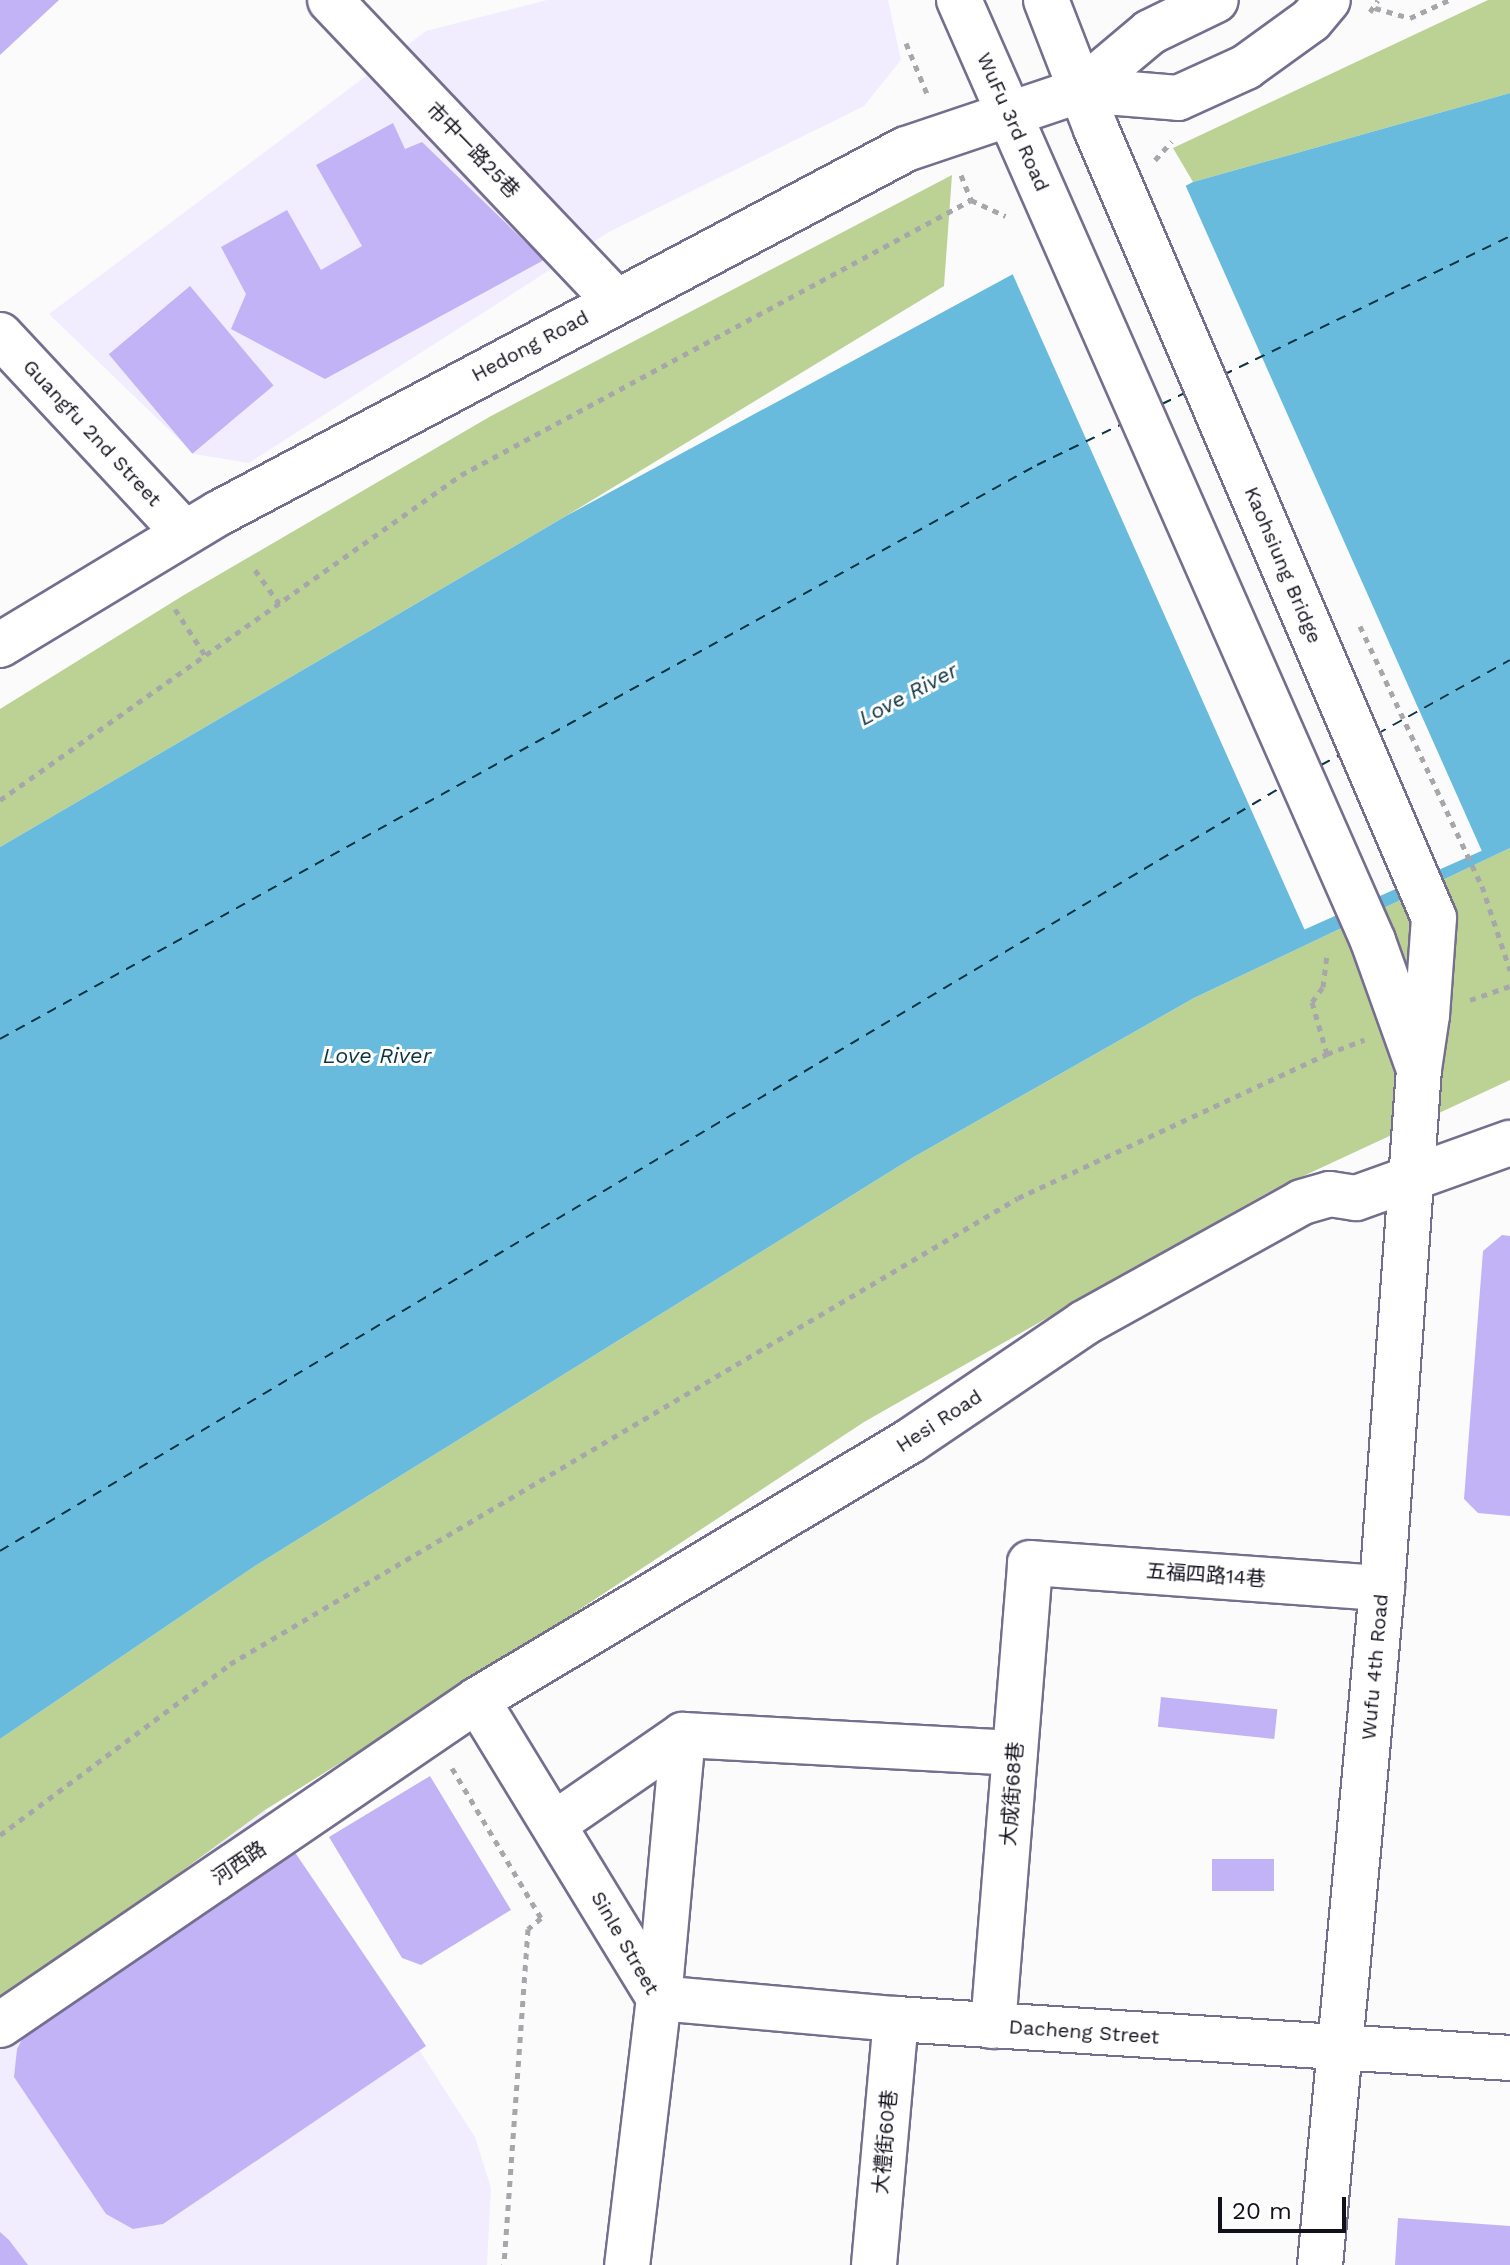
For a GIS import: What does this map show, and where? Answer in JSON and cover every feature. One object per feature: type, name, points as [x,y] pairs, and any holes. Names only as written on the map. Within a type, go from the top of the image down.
[{"type":"street","name":"市中一路25巷","points":[[330,0],[615,300]]},
{"type":"street","name":"WuFu 3rd Road","points":[[959,0],[1373,941]]},
{"type":"street","points":[[1046,0],[1081,90]]},
{"type":"street","points":[[1081,90],[1150,32],[1216,0]]},
{"type":"street","points":[[1081,90],[1178,98],[1246,67],[1311,20],[1328,0]]},
{"type":"street","name":"Hedong Road","points":[[0,645],[184,532],[615,300],[906,149],[1081,90]]},
{"type":"street","name":"Kaohsiung Bridge","points":[[1081,90],[1434,918]]},
{"type":"street","name":"Guangfu 2nd Street","points":[[0,335],[184,532]]},
{"type":"street","name":"Wufu 4th Road","points":[[1320,2265],[1382,1588],[1419,1069],[1427,1015],[1434,918]]},
{"type":"street","name":"Wufu 4th Road","points":[[1373,941],[1419,1069]]},
{"type":"street","name":"Hesi Road","points":[[477,1700],[910,1441],[1084,1323],[1302,1202],[1330,1194],[1356,1198],[1510,1143]]},
{"type":"street","name":"五福四路14巷","points":[[1030,1563],[1382,1588]]},
{"type":"street","name":"大成街68巷","points":[[993,2026],[1030,1563]]},
{"type":"street","name":"河西路","points":[[0,2025],[477,1700]]},
{"type":"street","name":"Sinle Street","points":[[477,1700],[659,1998],[627,2265]]},
{"type":"street","points":[[554,1824],[683,1735],[1015,1753]]},
{"type":"street","points":[[659,1998],[683,1735]]},
{"type":"street","name":"Dacheng Street","points":[[659,1998],[993,2026],[1510,2058]]},
{"type":"street","name":"大禮街60巷","points":[[874,2265],[896,2019]]},
{"type":"path","points":[[1375,8],[1410,18],[1449,0]]},
{"type":"path","points":[[0,800],[461,475],[971,200],[1019,222]]},
{"type":"path","points":[[255,570],[279,603]]},
{"type":"path","points":[[175,609],[205,655]]},
{"type":"path","points":[[1482,886],[1510,970]]},
{"type":"path","points":[[0,1835],[230,1664],[991,1214],[1327,1054],[1312,1002],[1323,987],[1328,963],[1327,947]]},
{"type":"path","points":[[431,1733],[541,1918],[528,1929],[504,2265]]},
{"type":"shaded area","points":[[547,0],[888,0],[901,60],[864,106],[609,232],[249,463],[194,454],[49,314],[426,31]]},
{"type":"shaded area","points":[[265,1810],[475,2137],[491,2188],[487,2265],[0,2265],[0,2005]]},
{"type":"green space","points":[[1488,0],[1510,0],[1510,93],[1193,182],[1173,148]]},
{"type":"green space","points":[[952,175],[944,286],[566,516],[0,847],[0,709],[184,595],[491,416]]},
{"type":"green space","points":[[1510,848],[1510,1080],[1267,1193],[864,1422],[474,1679],[265,1810],[0,2005],[0,1739],[255,1566],[912,1158],[1194,998]]},
{"type":"water","name":"Love River","points":[[1510,93],[1510,848],[1194,998],[912,1158],[255,1566],[0,1739],[0,847],[566,516],[1015,273],[1193,182]]},
{"type":"pier","points":[[1184,182],[1482,851],[1305,930],[1007,261]]},
{"type":"building","points":[[0,0],[59,0],[0,55]]},
{"type":"building","points":[[393,123],[405,149],[422,142],[544,260],[325,379],[231,329],[246,294],[221,247],[287,210],[321,270],[362,246],[316,165]]},
{"type":"building","points":[[190,286],[274,386],[192,454],[109,354]]},
{"type":"building","points":[[1502,1235],[1510,1236],[1510,1516],[1478,1513],[1464,1499],[1483,1251]]},
{"type":"building","points":[[1161,1697],[1277,1709],[1274,1739],[1158,1727]]},
{"type":"building","points":[[430,1776],[511,1910],[421,1965],[402,1958],[329,1837]]},
{"type":"building","points":[[292,1848],[426,2046],[163,2224],[133,2229],[106,2214],[14,2077],[17,2049],[29,2026]]},
{"type":"building","points":[[1212,1859],[1274,1859],[1274,1891],[1212,1891]]},
{"type":"building","points":[[1398,2218],[1510,2226],[1510,2265],[1395,2265]]},
{"type":"building","points":[[0,2232],[9,2240],[28,2265],[0,2265]]},
{"type":"ferry route","points":[[1223,375],[1510,236]]},
{"type":"ferry route","points":[[1162,404],[1185,393]]},
{"type":"ferry route","points":[[0,1039],[1037,465],[1124,423]]},
{"type":"ferry route","points":[[1377,734],[1510,660]]},
{"type":"ferry route","points":[[1321,765],[1340,755]]},
{"type":"ferry route","points":[[0,1551],[1280,788]]}]
